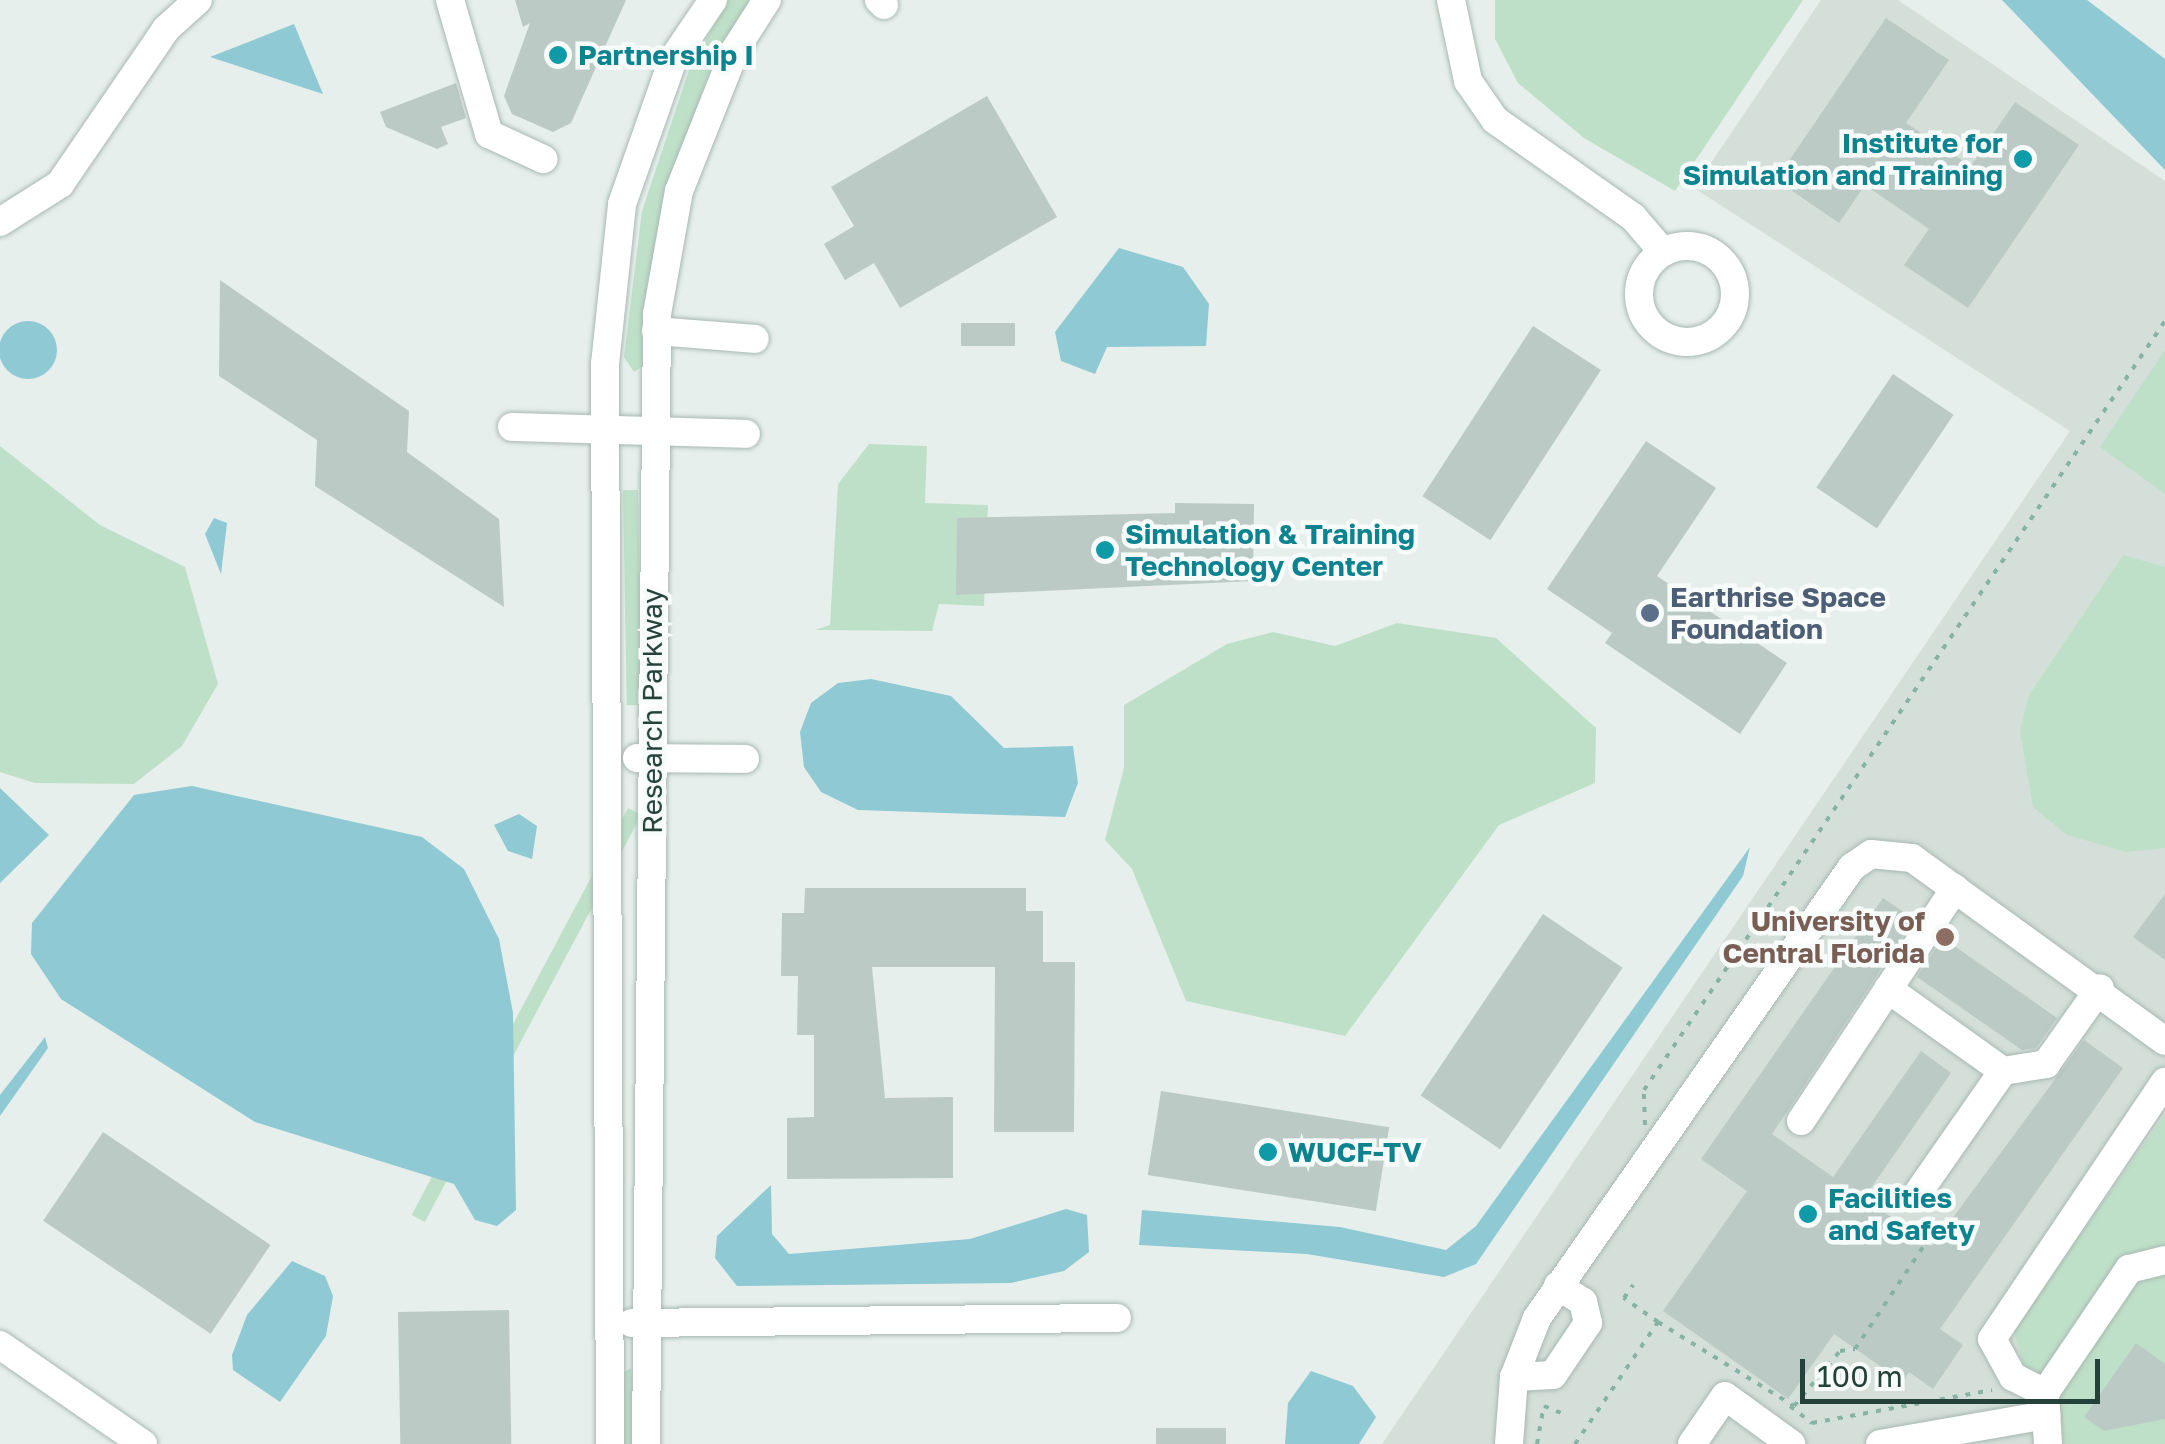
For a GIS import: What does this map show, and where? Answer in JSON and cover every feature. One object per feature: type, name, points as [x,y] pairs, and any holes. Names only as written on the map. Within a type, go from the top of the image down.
[{"type":"street","points":[[0,222],[60,184],[166,29],[198,0]]},
{"type":"street","points":[[450,0],[489,134],[543,159]]},
{"type":"street","name":"Research Parkway","points":[[610,1444],[612,758],[606,432],[622,204],[674,60],[712,0]]},
{"type":"street","name":"Research Parkway","points":[[646,1444],[653,758],[650,432],[656,331],[679,191],[736,50],[767,0]]},
{"type":"street","points":[[1451,0],[1468,81],[1495,120],[1633,218],[1664,252]]},
{"type":"street","points":[[656,331],[755,339]]},
{"type":"street","points":[[512,427],[746,434]]},
{"type":"street","points":[[612,758],[745,758]]},
{"type":"street","points":[[1509,1444],[1514,1376],[1558,1286],[1852,867],[1895,852],[1955,888],[2100,988],[2165,1041]]},
{"type":"street","points":[[1801,1121],[1955,888]]},
{"type":"street","points":[[1918,1194],[2003,1072],[2046,1064],[2100,988]]},
{"type":"street","points":[[1888,990],[2003,1072]]},
{"type":"street","points":[[2046,1404],[2013,1377],[1992,1339],[2165,1082]]},
{"type":"street","points":[[2048,1444],[2046,1404],[2129,1269],[2165,1260]]},
{"type":"street","points":[[1514,1376],[1553,1375],[1588,1324],[1583,1302],[1558,1286]]},
{"type":"street","points":[[610,1322],[1117,1318]]},
{"type":"street","points":[[0,1344],[143,1444]]},
{"type":"street","points":[[1692,1444],[1725,1396],[1792,1444]]},
{"type":"street","points":[[1880,1444],[2046,1404]]},
{"type":"path","points":[[1658,1143],[1640,1114],[1644,1090],[2165,321]]},
{"type":"path","points":[[1789,1406],[1808,1398],[1840,1351],[1855,1348],[1927,1242]]},
{"type":"path","points":[[1633,1284],[1624,1298],[1812,1422],[2002,1388]]},
{"type":"path","points":[[1575,1444],[1658,1322]]},
{"type":"path","points":[[1537,1444],[1544,1406],[1566,1415]]},
{"type":"shaded area","name":"University of Central Florida","points":[[1821,0],[1898,0],[2165,181],[2165,1444],[1382,1444],[2070,431],[1694,188]]},
{"type":"green space","points":[[728,0],[750,0],[707,79],[666,190],[643,366],[634,372],[624,357],[642,211],[689,70]]},
{"type":"green space","points":[[1495,0],[1803,0],[1675,191],[1584,138],[1518,83],[1495,39]]},
{"type":"green space","points":[[2165,350],[2165,494],[2100,447]]},
{"type":"green space","points":[[869,444],[927,446],[925,503],[988,505],[984,606],[939,604],[932,631],[815,630],[830,625],[838,484]]},
{"type":"green space","points":[[0,446],[100,525],[185,567],[218,684],[182,746],[134,784],[35,783],[0,772]]},
{"type":"green space","points":[[623,490],[638,490],[642,705],[627,705]]},
{"type":"green space","points":[[2123,555],[2165,567],[2165,848],[2126,852],[2067,835],[2033,807],[2020,731],[2029,695]]},
{"type":"green space","points":[[1397,623],[1496,638],[1596,728],[1595,783],[1499,825],[1345,1036],[1186,1001],[1132,869],[1105,840],[1124,768],[1124,705],[1227,644],[1273,632],[1335,646]]},
{"type":"green space","points":[[628,808],[641,815],[425,1222],[412,1215]]},
{"type":"green space","points":[[2165,1115],[2165,1444],[2064,1444],[2059,1400],[2025,1369],[2013,1329]]},
{"type":"green space","points":[[631,1368],[637,1444],[622,1444],[621,1374]]},
{"type":"water","points":[[2002,0],[2087,0],[2165,59],[2165,170]]},
{"type":"water","points":[[294,24],[323,94],[210,57]]},
{"type":"water","points":[[1119,248],[1183,267],[1209,304],[1206,346],[1107,347],[1095,374],[1061,361],[1055,332]]},
{"type":"water","points":[[28,321],[49,329],[57,350],[49,371],[28,379],[7,371],[-1,350],[7,329]]},
{"type":"water","points":[[214,518],[227,523],[221,574],[205,534]]},
{"type":"water","points":[[871,679],[951,696],[1004,748],[1073,746],[1078,783],[1065,817],[858,810],[821,792],[804,767],[800,732],[811,703],[838,683]]},
{"type":"water","points":[[192,786],[422,837],[464,869],[499,939],[513,1013],[516,1210],[497,1226],[475,1220],[454,1184],[255,1122],[61,999],[31,954],[32,923],[134,795]]},
{"type":"water","points":[[0,788],[49,835],[0,883]]},
{"type":"water","points":[[519,814],[537,826],[532,859],[508,851],[494,825]]},
{"type":"water","points":[[1750,847],[1743,876],[1476,1264],[1444,1277],[1307,1254],[1139,1245],[1142,1210],[1340,1227],[1446,1250],[1476,1226]]},
{"type":"water","points":[[45,1037],[48,1048],[0,1116],[0,1095]]},
{"type":"water","points":[[771,1185],[772,1234],[789,1254],[970,1239],[1066,1209],[1087,1215],[1089,1252],[1064,1271],[1011,1283],[737,1286],[715,1258],[717,1236]]},
{"type":"water","points":[[292,1261],[325,1276],[333,1296],[326,1336],[280,1402],[233,1370],[232,1355],[247,1315]]},
{"type":"water","points":[[1311,1371],[1353,1386],[1376,1417],[1359,1444],[1285,1444],[1288,1403]]},
{"type":"building","name":"Partnership I","points":[[515,0],[626,0],[571,123],[553,132],[512,114],[504,96],[530,23],[523,27]]},
{"type":"building","name":"Institute for Simulation and Training","points":[[1886,18],[1949,60],[1906,123],[1971,166],[2015,102],[2079,145],[1968,308],[1904,265],[1929,229],[1865,185],[1839,223],[1776,180]]},
{"type":"building","points":[[456,83],[466,118],[441,127],[448,144],[437,149],[386,127],[380,112]]},
{"type":"building","points":[[987,96],[1057,217],[900,308],[874,263],[845,280],[824,244],[854,226],[831,187]]},
{"type":"building","points":[[220,280],[409,411],[407,452],[499,519],[504,607],[315,486],[317,440],[219,376]]},
{"type":"building","points":[[961,323],[1015,323],[1015,346],[961,346]]},
{"type":"building","points":[[1533,326],[1601,370],[1490,540],[1422,496]]},
{"type":"building","points":[[1893,374],[1954,415],[1877,528],[1816,488]]},
{"type":"building","points":[[1646,441],[1716,488],[1657,576],[1787,663],[1740,734],[1605,643],[1612,633],[1547,589]]},
{"type":"building","name":"Simulation & Training Technology Center","points":[[1175,503],[1254,504],[1253,581],[956,595],[957,518],[1175,513]]},
{"type":"building","points":[[805,888],[1026,888],[1026,911],[1043,911],[1043,962],[1075,962],[1074,1132],[994,1132],[995,967],[872,967],[885,1098],[953,1097],[953,1178],[787,1179],[787,1118],[814,1117],[814,1035],[797,1035],[798,976],[781,976],[782,913],[804,913]]},
{"type":"building","points":[[2165,894],[2165,960],[2133,937]]},
{"type":"building","points":[[1883,898],[1914,919],[1772,1134],[1833,1177],[1921,1051],[1951,1073],[1864,1198],[1932,1246],[2084,1040],[2123,1068],[1940,1329],[1963,1345],[1933,1389],[1909,1372],[1903,1382],[1834,1334],[1788,1399],[1663,1311],[1747,1191],[1701,1159]]},
{"type":"building","points":[[1543,914],[1623,968],[1500,1149],[1421,1096]]},
{"type":"building","points":[[1943,938],[2057,1018],[2036,1048],[2022,1050],[1917,977]]},
{"type":"building","name":"WUCF-TV","points":[[1161,1091],[1389,1127],[1376,1211],[1148,1175]]},
{"type":"building","points":[[103,1132],[270,1245],[211,1334],[43,1221]]},
{"type":"building","points":[[509,1310],[511,1444],[400,1444],[398,1312]]},
{"type":"building","points":[[2136,1343],[2165,1364],[2165,1419],[2104,1431],[2084,1417]]},
{"type":"building","points":[[1156,1428],[1226,1428],[1226,1444],[1156,1444]]},
{"type":"place","name":"Partnership I","points":[[558,55]]},
{"type":"place","name":"Institute for Simulation and Training","points":[[2023,159]]},
{"type":"place","name":"Simulation & Training Technology Center","points":[[1105,550]]},
{"type":"place","name":"Earthrise Space Foundation","points":[[1650,613]]},
{"type":"place","name":"University of Central Florida","points":[[1945,937]]},
{"type":"place","name":"WUCF-TV","points":[[1268,1152]]},
{"type":"place","name":"Facilities and Safety","points":[[1808,1214]]}]
